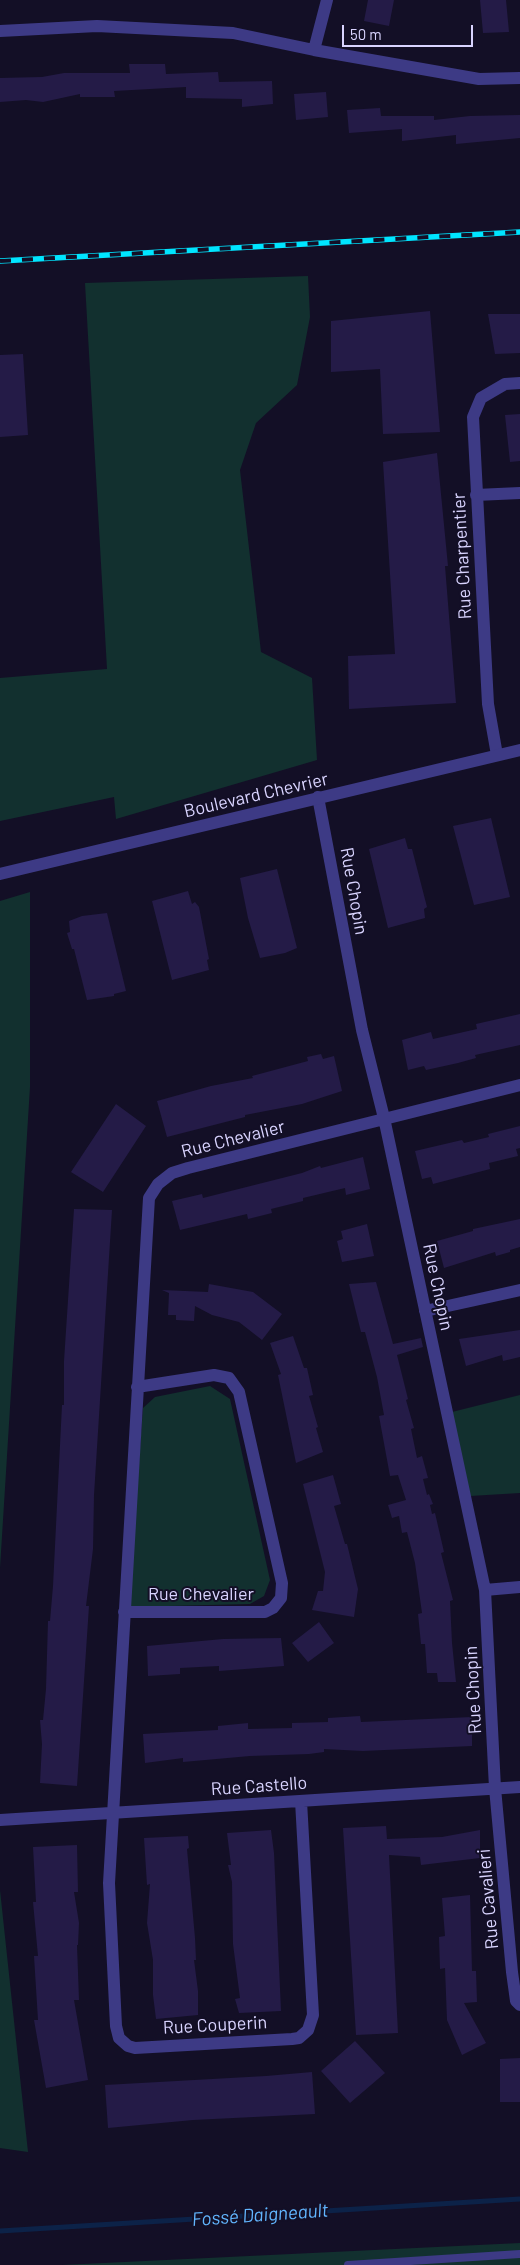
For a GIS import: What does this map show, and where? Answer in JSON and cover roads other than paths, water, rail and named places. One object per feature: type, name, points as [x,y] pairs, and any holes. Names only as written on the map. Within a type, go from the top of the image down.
[{"type":"street","points":[[314,50],[327,0]]},
{"type":"street","points":[[0,31],[96,26],[233,33],[314,50],[479,79],[520,78]]},
{"type":"street","name":"Rue Charpentier","points":[[497,755],[488,704],[482,618],[480,527],[476,495],[473,417],[481,398],[505,384],[520,384]]},
{"type":"street","points":[[476,495],[520,493]]},
{"type":"street","name":"Boulevard Chevrier","points":[[0,874],[520,750]]},
{"type":"street","name":"Rue Chopin","points":[[318,797],[362,1030],[384,1118],[485,1590],[495,1788]]},
{"type":"street","name":"Rue Chevalier","points":[[114,1813],[149,1198],[158,1184],[172,1173],[188,1168],[520,1085]]},
{"type":"street","points":[[425,1311],[520,1290]]},
{"type":"street","name":"Rue Chevalier","points":[[124,1612],[265,1612],[273,1608],[281,1598],[282,1583],[239,1392],[229,1378],[214,1375],[137,1387]]},
{"type":"street","points":[[485,1590],[520,1587]]},
{"type":"street","name":"Rue Castello","points":[[0,1820],[520,1787]]},
{"type":"street","name":"Rue Cavalieri","points":[[495,1788],[512,1972],[516,2001],[520,2005]]},
{"type":"street","name":"Rue Couperin","points":[[114,1813],[108,1900],[116,2026],[119,2038],[128,2046],[136,2048],[292,2039],[299,2038],[306,2033],[310,2027],[313,2015],[301,1801]]},
{"type":"lane","points":[[348,2265],[520,2254]]},
{"type":"waterway","name":"Fossé Daigneault","points":[[0,2231],[520,2199]]},
{"type":"railway","points":[[0,261],[520,232]]}]
